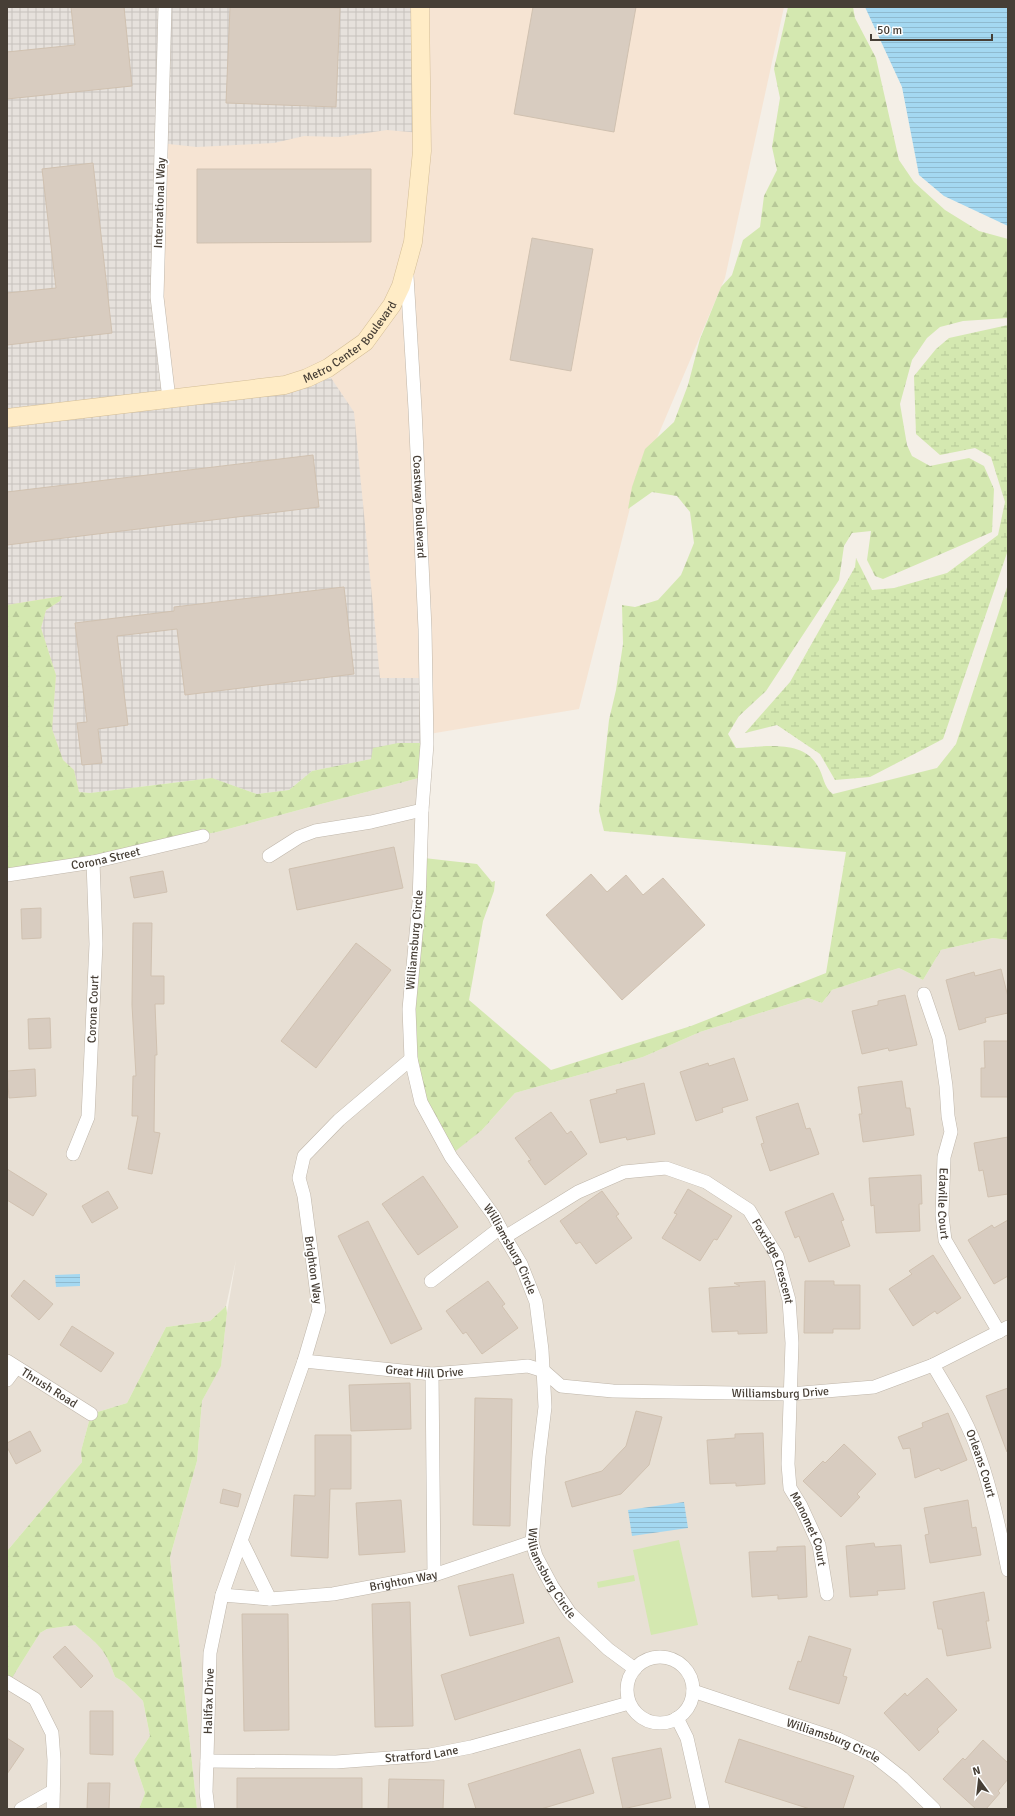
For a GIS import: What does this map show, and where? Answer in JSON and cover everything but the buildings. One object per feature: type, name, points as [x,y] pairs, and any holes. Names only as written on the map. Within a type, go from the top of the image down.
[{"type":"street","name":"International Way","points":[[165,7],[157,297],[168,399]]},
{"type":"street","name":"Metro Center Boulevard","points":[[7,418],[280,386],[307,378],[328,368],[366,342],[392,305],[407,270],[413,242],[422,151],[420,7]]},
{"type":"street","name":"Coastway Boulevard","points":[[407,270],[425,629],[427,744]]},
{"type":"street","name":"Williamsburg Circle","points":[[427,744],[422,810],[419,902],[410,1008],[411,1059],[421,1102],[451,1157],[503,1232],[521,1264],[536,1302],[544,1371],[545,1407],[532,1542],[536,1556],[552,1586],[570,1613],[603,1644],[635,1669]]},
{"type":"street","points":[[269,856],[299,837],[315,831],[371,822],[422,810]]},
{"type":"street","name":"Corona Street","points":[[7,875],[93,862],[203,836]]},
{"type":"street","name":"Corona Court","points":[[73,1154],[88,1117],[96,944],[93,862]]},
{"type":"street","name":"Edaville Court","points":[[924,994],[939,1038],[946,1086],[948,1116],[952,1132],[944,1157],[942,1216],[945,1240],[1003,1329]]},
{"type":"street","name":"Brighton Way","points":[[411,1059],[339,1120],[304,1156],[299,1178],[304,1196],[319,1310],[304,1361],[242,1542],[222,1595],[270,1599],[333,1594],[434,1575],[532,1542]]},
{"type":"street","name":"Foxridge Crescent","points":[[503,1232],[578,1192],[624,1172],[666,1168],[706,1182],[749,1210],[777,1256],[789,1300],[792,1343],[790,1394]]},
{"type":"street","points":[[431,1281],[503,1232]]},
{"type":"street","name":"Williamsburg Drive","points":[[544,1371],[561,1386],[613,1391],[790,1394],[874,1387],[933,1366],[1003,1329]]},
{"type":"street","name":"Great Hill Drive","points":[[304,1361],[432,1374],[528,1366],[544,1371]]},
{"type":"street","points":[[7,1380],[11,1365]]},
{"type":"street","name":"Thrush Road","points":[[11,1365],[91,1414]]},
{"type":"street","name":"Orleans Court","points":[[933,1366],[959,1408],[979,1454],[1003,1542],[1008,1570]]},
{"type":"street","points":[[432,1374],[434,1575]]},
{"type":"street","name":"Manomet Court","points":[[790,1394],[788,1464],[790,1488],[801,1506],[819,1546],[827,1594]]},
{"type":"street","points":[[242,1542],[270,1599]]},
{"type":"street","name":"Halifax Drive","points":[[208,1809],[206,1792],[210,1653],[222,1595]]},
{"type":"street","points":[[652,1658],[672,1659],[688,1671],[693,1691],[689,1707],[677,1718],[664,1723],[650,1722],[637,1714],[629,1703],[627,1691],[629,1679],[635,1669],[652,1658]]},
{"type":"street","points":[[7,1682],[35,1699],[52,1733],[54,1760],[53,1809]]},
{"type":"street","name":"Williamsburg Circle","points":[[693,1691],[838,1739],[874,1756],[902,1778],[934,1809]]},
{"type":"street","name":"Stratford Lane","points":[[207,1761],[336,1762],[430,1755],[471,1747],[629,1703]]},
{"type":"street","points":[[677,1718],[687,1738],[702,1809]]},
{"type":"street","points":[[22,1809],[53,1791]]},
{"type":"shaded area","points":[[7,7],[784,7],[725,278],[634,492],[579,709],[33,800],[7,625]]},
{"type":"shaded area","points":[[7,7],[420,7],[421,133],[387,130],[339,137],[304,136],[274,143],[197,147],[159,143],[156,263],[171,400],[325,369],[354,412],[380,678],[425,678],[426,743],[398,743],[372,759],[312,771],[289,790],[257,794],[211,778],[90,793],[79,792],[74,770],[63,760],[52,729],[56,675],[41,628],[46,610],[60,601],[61,596],[7,605]]},
{"type":"shaded area","points":[[426,776],[425,850],[482,1130],[515,1093],[643,1057],[700,1032],[808,998],[822,1003],[832,990],[899,968],[923,980],[941,950],[993,938],[1008,940],[1008,1809],[197,1809],[170,1557],[197,1461],[202,1401],[221,1365],[227,1313],[236,1260],[226,1306],[210,1321],[166,1327],[127,1403],[91,1414],[81,1451],[82,1462],[7,1551],[7,872],[217,832]]},
{"type":"shaded area","points":[[75,1625],[101,1647],[108,1657],[115,1677],[124,1682],[143,1701],[150,1736],[134,1760],[145,1793],[139,1809],[7,1809],[7,1680],[10,1681],[40,1633],[47,1629]]},
{"type":"green space","points":[[788,7],[853,7],[855,18],[876,58],[899,160],[914,182],[945,210],[979,231],[1008,239],[1008,318],[963,321],[940,327],[927,338],[912,360],[900,404],[907,445],[912,456],[930,466],[969,458],[984,466],[994,489],[992,532],[883,579],[875,576],[867,560],[871,531],[852,533],[844,546],[839,580],[766,691],[739,716],[728,734],[736,748],[781,746],[802,751],[817,765],[827,788],[833,794],[937,768],[956,744],[1008,584],[1008,940],[993,938],[941,950],[923,980],[899,968],[832,990],[822,1003],[808,998],[700,1032],[643,1057],[515,1093],[482,1130],[453,1153],[426,1118],[412,1048],[424,858],[477,864],[492,882],[495,881],[494,891],[483,921],[469,1000],[551,1070],[691,1026],[826,973],[846,852],[604,831],[599,811],[609,720],[616,690],[623,644],[622,605],[635,607],[658,600],[681,575],[694,543],[690,512],[677,496],[652,492],[628,509],[632,487],[645,449],[674,422],[688,385],[700,339],[721,287],[732,275],[743,240],[760,227],[764,196],[777,170],[772,147],[780,98],[774,69]]},
{"type":"green space","points":[[1008,325],[1008,550],[943,739],[870,777],[835,780],[820,754],[777,725],[745,733],[790,682],[855,567],[856,558],[872,590],[894,588],[947,573],[998,535],[1005,502],[991,457],[975,448],[940,455],[916,434],[914,376],[936,349],[949,338]]},
{"type":"green space","points":[[62,596],[60,601],[46,610],[41,628],[56,675],[52,729],[63,760],[74,770],[79,792],[90,793],[212,778],[257,794],[289,790],[312,771],[371,759],[373,748],[398,743],[426,743],[426,776],[217,832],[7,872],[7,605]]},
{"type":"green space","points":[[226,1306],[227,1313],[221,1366],[202,1401],[197,1461],[170,1557],[197,1809],[139,1809],[145,1793],[134,1760],[150,1736],[143,1701],[124,1682],[115,1677],[108,1659],[95,1642],[75,1625],[47,1629],[40,1633],[10,1681],[7,1680],[7,1551],[82,1462],[81,1451],[91,1414],[127,1403],[166,1327],[210,1321]]},
{"type":"green space","points":[[679,1540],[698,1625],[651,1635],[633,1550]]},
{"type":"green space","points":[[634,1575],[635,1581],[598,1588],[597,1582]]},
{"type":"water","points":[[865,7],[1008,7],[1008,226],[944,196],[919,175],[902,87]]},
{"type":"water","points":[[80,1274],[80,1286],[56,1287],[55,1275]]},
{"type":"water","points":[[684,1502],[688,1528],[632,1536],[628,1510]]}]
